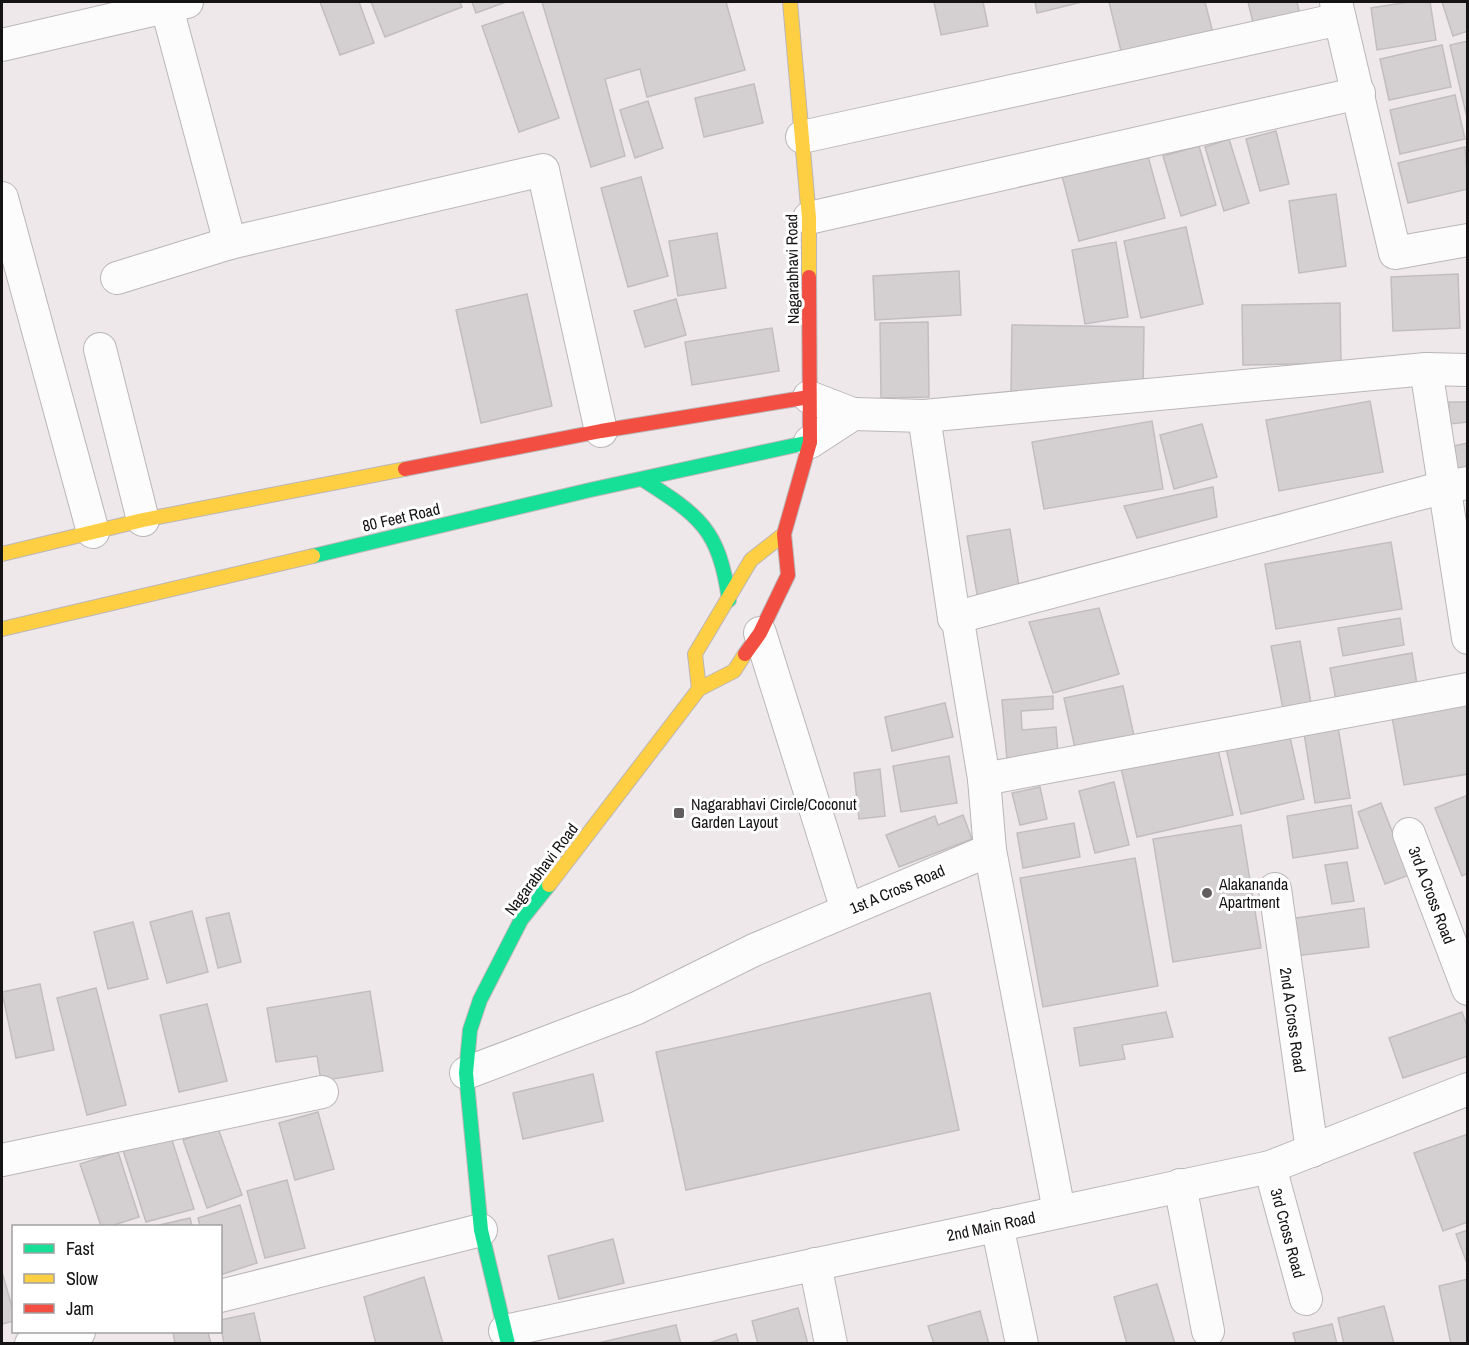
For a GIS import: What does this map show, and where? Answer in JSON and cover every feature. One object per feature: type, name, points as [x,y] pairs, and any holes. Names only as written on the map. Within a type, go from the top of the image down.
[{"type":"main road","name":"Nagarabhavi Road","points":[[507,1338],[481,1230],[466,1073],[470,1030],[480,1000],[521,920],[630,782],[699,689],[734,671],[760,633],[788,575],[784,534],[810,442],[809,218],[792,2]]},
{"type":"main road","points":[[2,554],[143,520],[601,431],[809,397]]},
{"type":"main road","name":"80 Feet Road","points":[[2,628],[810,442]]},
{"type":"main road","points":[[642,479],[698,516],[712,532],[726,573],[729,600]]},
{"type":"main road","points":[[699,689],[695,654],[751,560],[784,534]]},
{"type":"street","points":[[2,45],[177,5],[230,243]]},
{"type":"street","points":[[802,136],[1338,10],[1395,253],[1467,240]]},
{"type":"street","points":[[809,218],[1359,93]]},
{"type":"street","points":[[117,278],[230,243],[543,170],[601,431]]},
{"type":"street","points":[[2,198],[93,532]]},
{"type":"street","points":[[100,349],[143,520]]},
{"type":"street","points":[[809,397],[853,414],[924,416],[1426,369],[1467,370]]},
{"type":"street","points":[[1426,369],[1456,485],[1467,638]]},
{"type":"street","points":[[810,442],[853,414]]},
{"type":"street","points":[[924,416],[954,618],[958,621],[984,779],[990,850],[1059,1211]]},
{"type":"street","points":[[954,618],[1456,485]]},
{"type":"street","points":[[760,633],[848,910]]},
{"type":"street","points":[[984,779],[1467,689]]},
{"type":"street","name":"3rd A Cross Road","points":[[1409,834],[1467,989]]},
{"type":"street","name":"1st A Cross Road","points":[[466,1073],[637,1008],[754,950],[990,850]]},
{"type":"street","name":"2nd A Cross Road","points":[[1275,889],[1312,1150]]},
{"type":"street","name":"2nd Main Road","points":[[507,1338],[815,1264],[1270,1167],[1467,1089]]},
{"type":"street","points":[[2,1160],[322,1092]]},
{"type":"street","name":"3rd Cross Road","points":[[1270,1167],[1306,1299]]},
{"type":"street","points":[[1180,1185],[1208,1331]]},
{"type":"street","points":[[997,1225],[1022,1344]]},
{"type":"street","points":[[222,1295],[481,1230]]},
{"type":"street","points":[[815,1264],[831,1344]]},
{"type":"street","points":[[31,1344],[75,1333]]},
{"type":"building","points":[[320,2],[359,2],[374,43],[340,55]]},
{"type":"building","points":[[371,2],[460,2],[462,7],[385,37]]},
{"type":"building","points":[[472,2],[506,2],[476,13]]},
{"type":"building","points":[[542,2],[726,2],[745,70],[647,97],[640,69],[605,79],[625,156],[591,167]]},
{"type":"building","points":[[934,2],[983,2],[988,26],[941,35]]},
{"type":"building","points":[[1035,2],[1082,2],[1037,13]]},
{"type":"building","points":[[1109,2],[1205,2],[1213,33],[1122,55]]},
{"type":"building","points":[[1248,2],[1297,2],[1301,20],[1255,30]]},
{"type":"building","points":[[1409,2],[1430,2],[1436,40],[1377,50],[1371,8]]},
{"type":"building","points":[[1442,2],[1468,2],[1468,31],[1453,36]]},
{"type":"building","points":[[523,12],[559,118],[519,132],[482,26]]},
{"type":"building","points":[[1468,41],[1468,122],[1450,45]]},
{"type":"building","points":[[1442,45],[1451,87],[1389,100],[1380,59]]},
{"type":"building","points":[[754,84],[763,123],[704,137],[695,98]]},
{"type":"building","points":[[1455,95],[1465,139],[1400,154],[1390,110]]},
{"type":"building","points":[[648,101],[663,148],[635,158],[620,110]]},
{"type":"building","points":[[1276,131],[1289,184],[1260,191],[1246,139]]},
{"type":"building","points":[[1229,139],[1249,203],[1224,211],[1205,147]]},
{"type":"building","points":[[1199,146],[1216,205],[1181,216],[1163,156]]},
{"type":"building","points":[[1465,147],[1468,189],[1408,203],[1398,163]]},
{"type":"building","points":[[1146,149],[1165,218],[1079,241],[1061,172]]},
{"type":"building","points":[[641,177],[668,276],[628,287],[601,188]]},
{"type":"building","points":[[1336,194],[1346,266],[1299,273],[1289,201]]},
{"type":"building","points":[[1186,227],[1203,304],[1141,318],[1124,241]]},
{"type":"building","points":[[717,233],[726,288],[678,296],[669,241]]},
{"type":"building","points":[[1116,242],[1128,317],[1085,324],[1072,250]]},
{"type":"building","points":[[959,271],[961,315],[875,320],[873,276]]},
{"type":"building","points":[[1458,274],[1460,328],[1393,331],[1391,277]]},
{"type":"building","points":[[527,294],[552,406],[481,423],[456,310]]},
{"type":"building","points":[[676,299],[686,335],[645,347],[634,311]]},
{"type":"building","points":[[1340,303],[1341,363],[1243,365],[1242,305]]},
{"type":"building","points":[[928,322],[929,397],[881,398],[880,323]]},
{"type":"building","points":[[1012,325],[1144,327],[1143,394],[1011,392]]},
{"type":"building","points":[[772,328],[779,371],[692,385],[685,342]]},
{"type":"building","points":[[1370,401],[1383,472],[1279,491],[1266,420]]},
{"type":"building","points":[[1449,402],[1468,402],[1468,422],[1449,424]]},
{"type":"building","points":[[1152,421],[1163,489],[1044,509],[1032,442]]},
{"type":"building","points":[[1202,424],[1217,477],[1174,489],[1160,435]]},
{"type":"building","points":[[1468,443],[1468,467],[1454,469],[1448,447]]},
{"type":"building","points":[[1213,487],[1217,517],[1137,538],[1124,506]]},
{"type":"building","points":[[1010,529],[1020,593],[978,600],[967,536]]},
{"type":"building","points":[[1391,542],[1402,609],[1276,629],[1265,564]]},
{"type":"building","points":[[1099,608],[1119,674],[1053,693],[1029,622]]},
{"type":"building","points":[[1400,618],[1404,645],[1343,656],[1338,628]]},
{"type":"building","points":[[1300,641],[1311,703],[1283,709],[1271,646]]},
{"type":"building","points":[[1412,653],[1417,685],[1336,700],[1330,668]]},
{"type":"building","points":[[1123,686],[1134,736],[1075,748],[1064,698]]},
{"type":"building","points":[[1053,696],[1053,709],[1021,711],[1022,730],[1056,727],[1058,755],[1007,760],[1002,700]]},
{"type":"building","points":[[1468,696],[1468,774],[1404,785],[1391,711]]},
{"type":"building","points":[[945,703],[953,737],[892,751],[885,717]]},
{"type":"building","points":[[1338,727],[1350,798],[1315,803],[1304,733]]},
{"type":"building","points":[[1289,733],[1304,799],[1241,814],[1226,748]]},
{"type":"building","points":[[1217,745],[1233,815],[1137,837],[1121,768]]},
{"type":"building","points":[[949,756],[957,803],[901,812],[893,766]]},
{"type":"building","points":[[880,769],[885,816],[859,819],[854,773]]},
{"type":"building","points":[[1114,782],[1129,845],[1095,853],[1079,791]]},
{"type":"building","points":[[1040,787],[1047,819],[1020,825],[1012,793]]},
{"type":"building","points":[[1468,795],[1468,873],[1462,876],[1435,808]]},
{"type":"building","points":[[1381,803],[1409,875],[1385,884],[1358,812]]},
{"type":"building","points":[[1351,805],[1358,848],[1293,858],[1287,816]]},
{"type":"building","points":[[963,815],[972,839],[899,867],[886,835],[935,816],[938,825]]},
{"type":"building","points":[[1074,823],[1080,857],[1023,868],[1017,833]]},
{"type":"building","name":"Alakananda Apartment","points":[[1241,825],[1261,948],[1173,962],[1153,839]]},
{"type":"building","points":[[1135,858],[1158,986],[1043,1007],[1020,878]]},
{"type":"building","points":[[1347,862],[1354,901],[1332,904],[1325,865]]},
{"type":"building","points":[[1364,908],[1369,947],[1295,956],[1290,919]]},
{"type":"building","points":[[192,911],[208,972],[167,983],[150,922]]},
{"type":"building","points":[[229,913],[241,962],[218,968],[206,918]]},
{"type":"building","points":[[133,922],[148,979],[108,989],[94,932]]},
{"type":"building","points":[[40,984],[54,1050],[16,1058],[2,992]]},
{"type":"building","points":[[96,988],[126,1105],[87,1115],[57,998]]},
{"type":"building","points":[[370,991],[383,1071],[321,1081],[317,1056],[276,1062],[267,1008]]},
{"type":"building","points":[[930,993],[959,1130],[686,1190],[656,1052]]},
{"type":"building","points":[[207,1004],[227,1081],[179,1092],[160,1015]]},
{"type":"building","points":[[1166,1012],[1173,1037],[1122,1045],[1125,1059],[1080,1066],[1074,1028]]},
{"type":"building","points":[[1462,1012],[1468,1028],[1468,1056],[1403,1078],[1389,1038]]},
{"type":"building","points":[[593,1074],[603,1121],[523,1139],[513,1093]]},
{"type":"building","points":[[318,1112],[334,1169],[295,1180],[279,1123]]},
{"type":"building","points":[[218,1128],[242,1195],[207,1208],[183,1140]]},
{"type":"building","points":[[1468,1134],[1468,1222],[1443,1231],[1414,1153]]},
{"type":"building","points":[[171,1137],[194,1209],[146,1222],[123,1150]]},
{"type":"building","points":[[118,1152],[139,1217],[114,1225],[101,1225],[80,1164]]},
{"type":"building","points":[[287,1180],[305,1248],[265,1258],[247,1191]]},
{"type":"building","points":[[240,1205],[257,1263],[222,1274],[222,1225],[200,1225],[198,1218]]},
{"type":"building","points":[[190,1218],[192,1225],[159,1225]]},
{"type":"building","points":[[1468,1230],[1468,1266],[1456,1234]]},
{"type":"building","points":[[613,1239],[624,1283],[559,1299],[548,1256]]},
{"type":"building","points":[[2,1272],[12,1307],[12,1322],[2,1324]]},
{"type":"building","points":[[424,1277],[443,1344],[376,1344],[364,1297]]},
{"type":"building","points":[[1468,1279],[1468,1344],[1451,1344],[1439,1286]]},
{"type":"building","points":[[1157,1284],[1175,1344],[1127,1344],[1114,1297]]},
{"type":"building","points":[[1384,1306],[1394,1344],[1344,1344],[1338,1318]]},
{"type":"building","points":[[798,1308],[808,1344],[758,1344],[752,1321]]},
{"type":"building","points":[[980,1311],[989,1344],[934,1344],[928,1326]]},
{"type":"building","points":[[254,1313],[261,1344],[224,1344],[222,1320]]},
{"type":"building","points":[[1332,1324],[1337,1344],[1296,1344],[1293,1333]]},
{"type":"building","points":[[676,1325],[681,1344],[594,1344]]},
{"type":"building","points":[[173,1333],[208,1333],[211,1344],[175,1344]]},
{"type":"building","points":[[736,1334],[739,1344],[706,1344]]},
{"type":"traffic: fast","points":[[313,556],[590,490],[810,442]]},
{"type":"traffic: fast","points":[[642,479],[679,504],[704,527],[719,556],[729,600]]},
{"type":"traffic: fast","points":[[508,1344],[481,1230],[466,1073],[470,1030],[480,1000],[521,920],[549,885]]},
{"type":"traffic: slow","points":[[790,2],[809,218],[809,277]]},
{"type":"traffic: slow","points":[[2,554],[143,520],[405,469]]},
{"type":"traffic: slow","points":[[745,654],[734,671],[699,689],[695,654],[751,560],[784,534]]},
{"type":"traffic: slow","points":[[2,629],[313,556]]},
{"type":"traffic: slow","points":[[549,885],[699,689]]},
{"type":"traffic: jam","points":[[745,654],[760,633],[788,575],[784,534],[810,442],[809,277]]},
{"type":"traffic: jam","points":[[405,469],[601,431],[809,397]]},
{"type":"place","name":"Nagarabhavi Circle/Coconut Garden Layout","points":[[679,813]]},
{"type":"place","name":"Alakananda Apartment","points":[[1207,893]]}]
